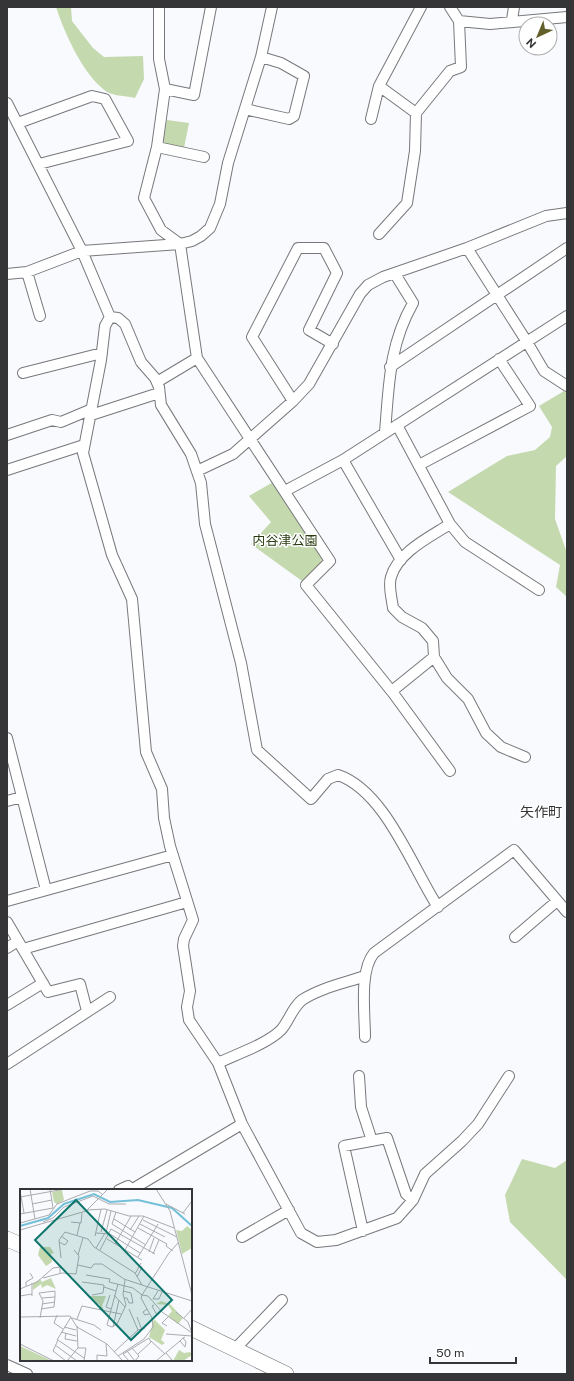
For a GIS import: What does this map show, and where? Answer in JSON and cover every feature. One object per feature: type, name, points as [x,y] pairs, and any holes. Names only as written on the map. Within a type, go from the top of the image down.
[{"type":"street","points":[[159,7],[159,59],[166,89],[157,147],[144,198],[161,230],[180,244],[197,358],[330,561],[306,585],[392,691],[450,771]]},
{"type":"street","points":[[166,89],[194,95],[211,7]]},
{"type":"street","points":[[7,274],[27,272],[82,251],[180,244],[192,241],[201,236],[210,228],[220,204],[228,163],[261,57],[272,7]]},
{"type":"street","points":[[371,119],[379,86],[421,7]]},
{"type":"street","points":[[379,234],[406,203],[415,151],[416,113],[450,71],[461,67],[459,21],[450,7]]},
{"type":"street","points":[[512,20],[514,7]]},
{"type":"street","points":[[459,21],[490,24],[512,20],[523,21],[567,17]]},
{"type":"street","points":[[245,109],[290,119],[294,116],[304,76],[281,63],[261,57]]},
{"type":"street","points":[[379,86],[416,113]]},
{"type":"street","points":[[18,123],[92,96],[105,100],[128,141],[39,164]]},
{"type":"street","points":[[7,103],[82,251],[110,317]]},
{"type":"street","points":[[157,147],[204,157]]},
{"type":"street","points":[[197,471],[233,454],[293,401],[309,384],[360,294],[368,285],[383,277],[467,248],[546,216],[567,212]]},
{"type":"street","points":[[293,401],[252,337],[298,248],[324,248],[337,273],[309,330],[333,344]]},
{"type":"street","points":[[467,248],[544,371],[567,386]]},
{"type":"street","points":[[390,367],[567,248]]},
{"type":"street","points":[[27,272],[40,316]]},
{"type":"street","points":[[385,432],[390,367],[394,347],[402,321],[413,303],[395,274]]},
{"type":"street","points":[[285,491],[343,460],[567,316]]},
{"type":"street","points":[[110,317],[105,326],[92,412],[83,453],[112,555],[132,599],[146,752],[162,789],[164,818],[173,855],[193,920],[184,939],[183,946],[190,991],[187,1007],[189,1020],[218,1063],[242,1124],[301,1233],[317,1242],[336,1240],[397,1218],[413,1200],[425,1174],[462,1141],[478,1124],[509,1076]]},
{"type":"street","points":[[110,317],[118,318],[125,324],[141,362],[157,382],[160,405],[191,454],[197,471],[201,483],[205,524],[241,663],[257,750],[311,799],[328,779],[338,775],[349,779],[363,790],[385,816],[400,837],[424,885],[438,907]]},
{"type":"street","points":[[23,373],[102,353]]},
{"type":"street","points":[[157,382],[197,358]]},
{"type":"street","points":[[419,466],[530,406],[499,359]]},
{"type":"street","points":[[7,435],[52,420],[61,422],[159,393]]},
{"type":"street","points":[[397,425],[450,524],[465,542],[539,590]]},
{"type":"street","points":[[7,470],[84,445]]},
{"type":"street","points":[[343,460],[401,560]]},
{"type":"street","points":[[450,524],[416,546],[401,560],[391,578],[393,608],[402,617],[422,628],[433,641],[434,657],[447,678],[468,699],[486,733],[501,747],[524,757]]},
{"type":"street","points":[[392,691],[434,657]]},
{"type":"street","points":[[7,738],[46,890]]},
{"type":"street","points":[[7,801],[22,797]]},
{"type":"street","points":[[365,1037],[365,976],[369,960],[374,953],[514,850],[567,912]]},
{"type":"street","points":[[7,901],[173,855]]},
{"type":"street","points":[[515,937],[557,900]]},
{"type":"street","points":[[7,948],[187,902]]},
{"type":"street","points":[[7,922],[48,992],[80,984],[87,1011]]},
{"type":"street","points":[[218,1063],[270,1038],[281,1030],[302,1000],[324,990],[365,976]]},
{"type":"street","points":[[7,1005],[43,983]]},
{"type":"street","points":[[7,1064],[110,997]]},
{"type":"street","points":[[359,1076],[361,1107],[372,1141]]},
{"type":"street","points":[[133,1189],[242,1124]]},
{"type":"street","points":[[363,1231],[344,1146],[387,1138],[406,1194],[413,1200]]},
{"type":"street","points":[[120,1189],[128,1186],[130,1189]]},
{"type":"street","points":[[242,1237],[289,1210]]},
{"type":"street","points":[[7,1239],[20,1245]]},
{"type":"street","points":[[234,1350],[282,1300]]},
{"type":"street","points":[[192,1329],[286,1374]]},
{"type":"street","points":[[7,1365],[27,1374]]},
{"type":"green space","points":[[56,7],[71,7],[72,21],[93,48],[104,57],[143,56],[144,79],[135,98],[107,92],[98,85],[76,53],[64,29]]},
{"type":"green space","points":[[167,120],[189,123],[184,148],[167,146],[163,141]]},
{"type":"green space","points":[[564,391],[567,393],[567,456],[556,466],[555,519],[567,553],[567,597],[556,587],[560,565],[448,492],[507,456],[535,450],[550,437],[552,427],[539,406]]},
{"type":"green space","name":"内谷津公園","points":[[275,481],[322,556],[321,563],[302,581],[251,544],[271,522],[249,496]]},
{"type":"green space","points":[[522,1159],[555,1168],[567,1160],[567,1280],[510,1222],[505,1195]]},
{"type":"district","name":"矢作町","points":[[541,812]]}]
